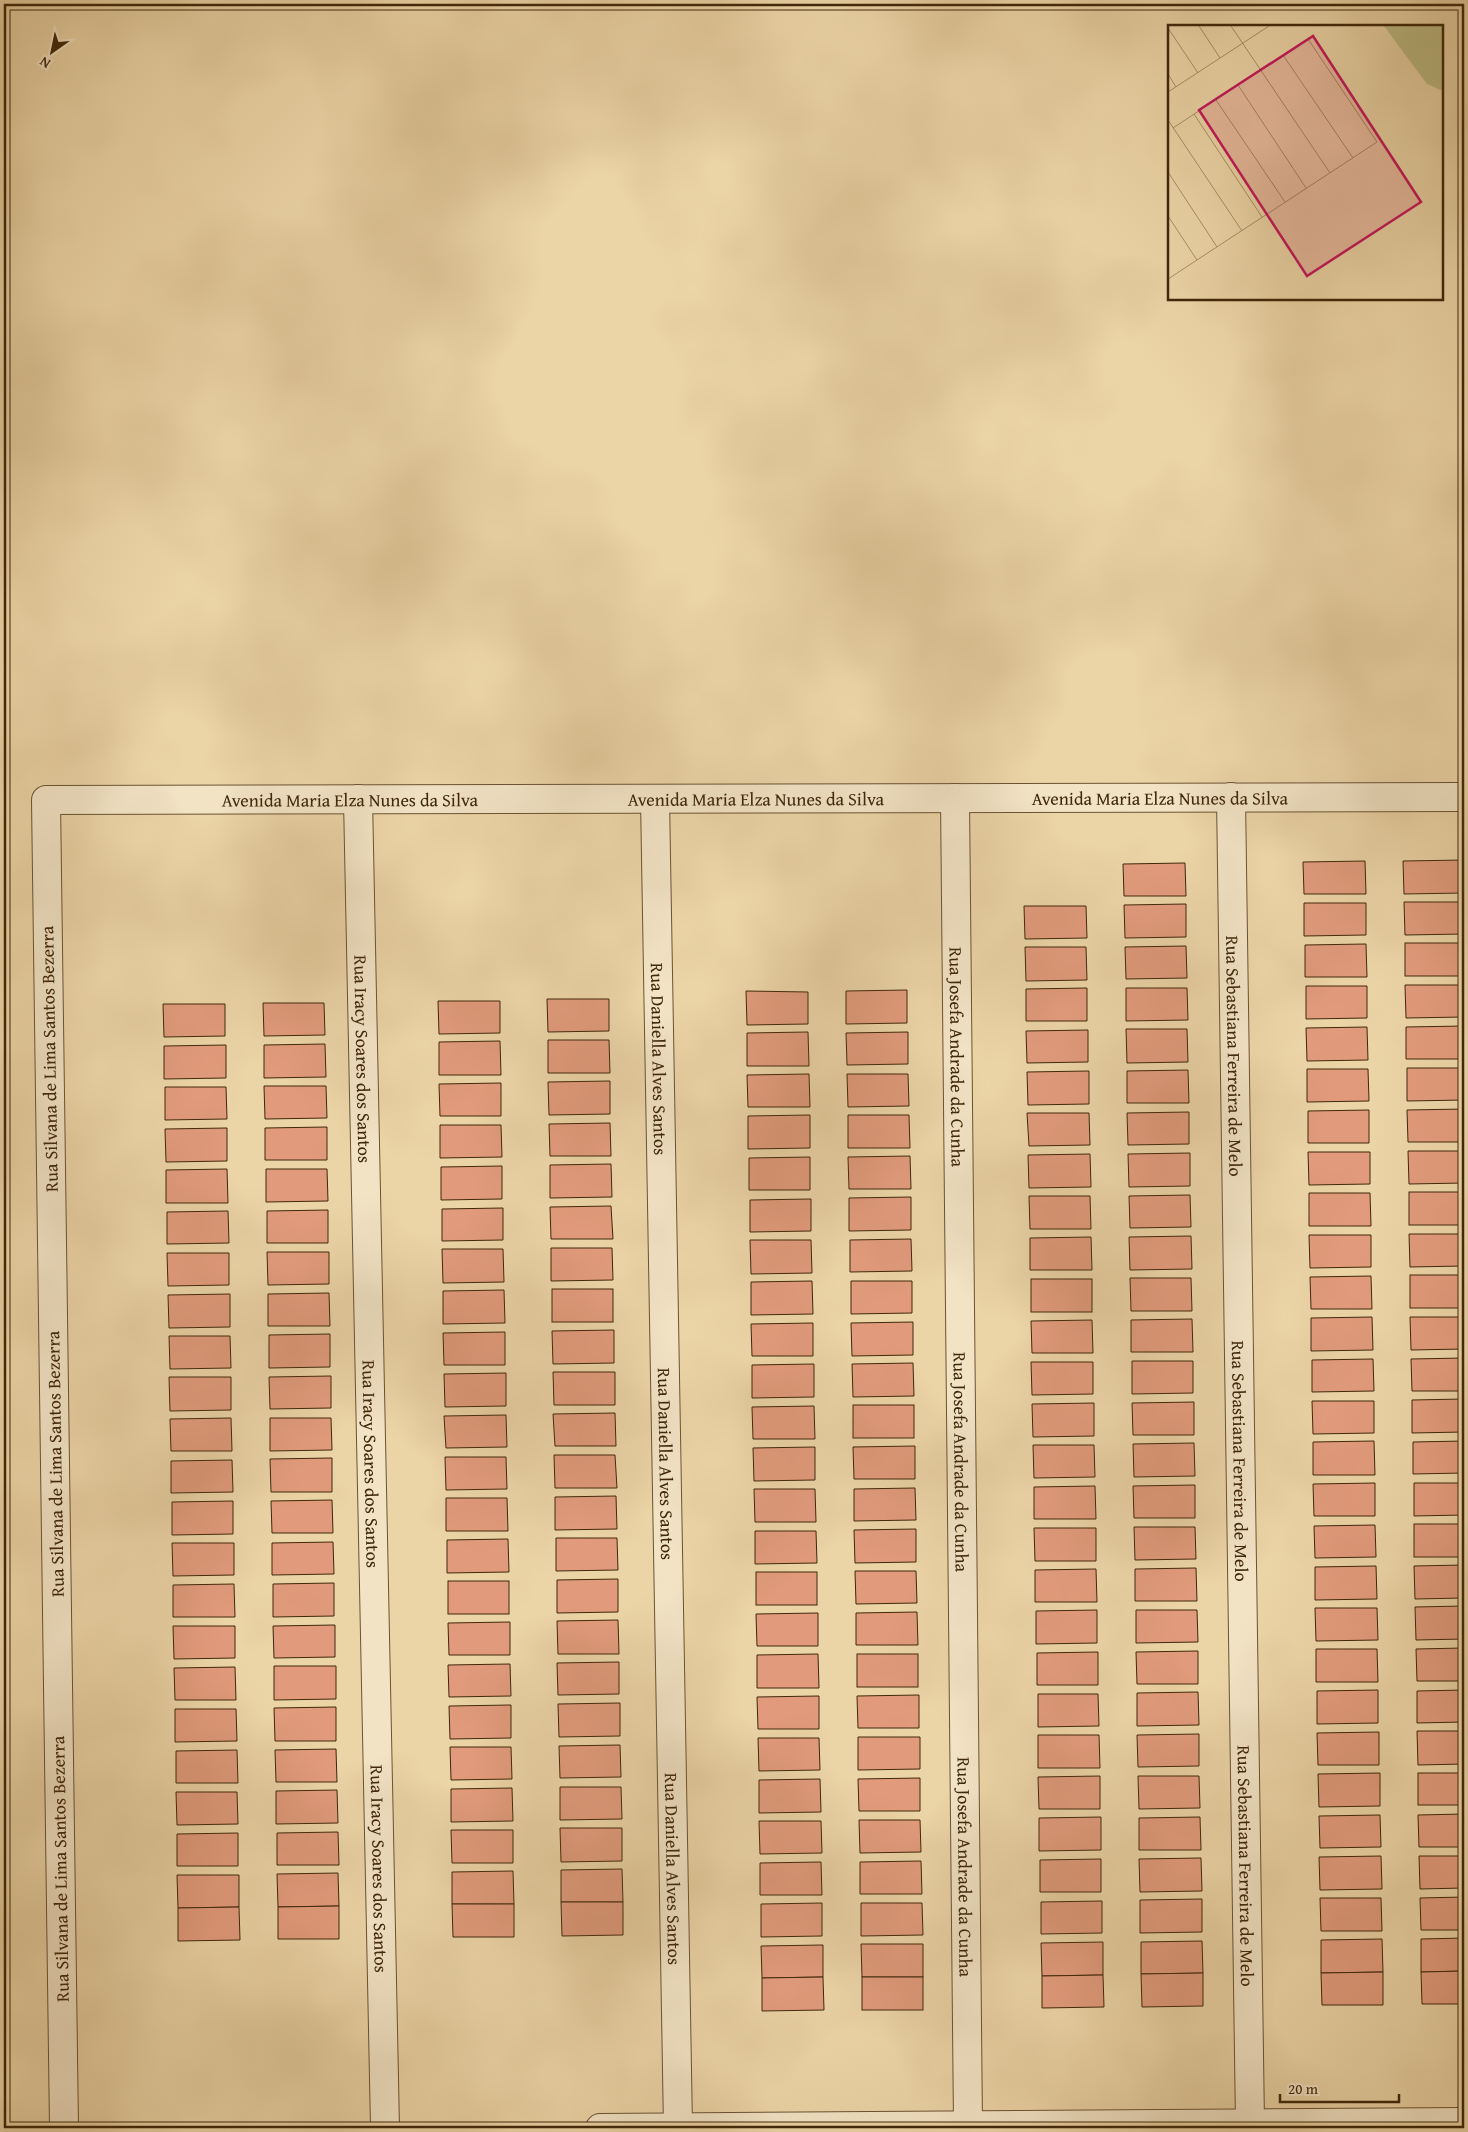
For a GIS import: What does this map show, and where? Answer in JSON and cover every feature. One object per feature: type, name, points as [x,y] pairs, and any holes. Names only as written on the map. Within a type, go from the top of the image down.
[{"type":"street","name":"Rua Sebastiana Ferreira de Melo","points":[[1231,797],[1250,2124]]},
{"type":"street","name":"Avenida Maria Elza Nunes da Silva","points":[[46,800],[1464,797]]},
{"type":"street","name":"Rua Daniella Alves Santos","points":[[655,798],[678,2128]]},
{"type":"street","name":"Rua Josefa Andrade da Cunha","points":[[955,798],[968,2126]]},
{"type":"street","name":"Rua Iracy Soares dos Santos","points":[[358,799],[385,2128]]},
{"type":"street","name":"Rua Silvana de Lima Santos Bezerra","points":[[46,800],[64,2128]]},
{"type":"street","points":[[600,2128],[1464,2122]]},
{"type":"building","points":[[1464,860],[1464,893],[1404,894],[1403,861]]},
{"type":"building","points":[[1365,861],[1366,894],[1304,894],[1303,862]]},
{"type":"building","points":[[1185,863],[1186,896],[1124,896],[1123,864]]},
{"type":"building","points":[[1404,902],[1464,902],[1464,934],[1405,935]]},
{"type":"building","points":[[1304,903],[1366,903],[1366,935],[1304,936]]},
{"type":"building","points":[[1186,904],[1186,937],[1125,938],[1124,905]]},
{"type":"building","points":[[1024,906],[1086,906],[1087,938],[1025,939]]},
{"type":"building","points":[[1405,943],[1464,943],[1464,976],[1405,976]]},
{"type":"building","points":[[1366,944],[1367,977],[1305,977],[1305,945]]},
{"type":"building","points":[[1186,946],[1187,978],[1126,979],[1125,947]]},
{"type":"building","points":[[1025,947],[1086,947],[1087,980],[1026,981]]},
{"type":"building","points":[[1405,985],[1464,985],[1464,1017],[1406,1018]]},
{"type":"building","points":[[1306,986],[1367,986],[1367,1018],[1306,1019]]},
{"type":"building","points":[[1087,988],[1087,1021],[1026,1021],[1026,989]]},
{"type":"building","points":[[1126,988],[1187,988],[1188,1020],[1126,1021]]},
{"type":"building","points":[[907,990],[907,1023],[846,1024],[846,991]]},
{"type":"building","points":[[746,991],[808,992],[808,1024],[747,1025]]},
{"type":"building","points":[[547,999],[609,999],[609,1031],[548,1032]]},
{"type":"building","points":[[438,1001],[500,1001],[500,1033],[439,1034]]},
{"type":"building","points":[[263,1003],[324,1003],[325,1035],[264,1036]]},
{"type":"building","points":[[163,1004],[225,1004],[225,1036],[164,1037]]},
{"type":"building","points":[[1464,1026],[1464,1059],[1406,1059],[1406,1027]]},
{"type":"building","points":[[1367,1027],[1368,1060],[1307,1061],[1306,1028]]},
{"type":"building","points":[[1126,1029],[1187,1029],[1188,1062],[1127,1063]]},
{"type":"building","points":[[1088,1030],[1088,1062],[1027,1063],[1026,1031]]},
{"type":"building","points":[[808,1032],[809,1066],[747,1066],[747,1033]]},
{"type":"building","points":[[908,1032],[908,1064],[847,1065],[846,1033]]},
{"type":"building","points":[[548,1040],[609,1040],[610,1073],[548,1073]]},
{"type":"building","points":[[500,1041],[501,1075],[439,1075],[439,1042]]},
{"type":"building","points":[[325,1044],[326,1077],[264,1078],[264,1045]]},
{"type":"building","points":[[226,1045],[226,1078],[164,1079],[164,1046]]},
{"type":"building","points":[[1407,1068],[1464,1068],[1464,1100],[1407,1101]]},
{"type":"building","points":[[1307,1069],[1368,1069],[1369,1101],[1307,1102]]},
{"type":"building","points":[[1188,1070],[1189,1103],[1127,1103],[1127,1071]]},
{"type":"building","points":[[1089,1071],[1089,1104],[1028,1105],[1027,1072]]},
{"type":"building","points":[[809,1074],[810,1107],[748,1107],[747,1075]]},
{"type":"building","points":[[847,1074],[908,1074],[909,1106],[848,1107]]},
{"type":"building","points":[[610,1081],[610,1114],[549,1115],[548,1082]]},
{"type":"building","points":[[501,1083],[501,1116],[440,1116],[439,1084]]},
{"type":"building","points":[[264,1086],[326,1086],[327,1118],[265,1119]]},
{"type":"building","points":[[165,1087],[226,1087],[227,1119],[165,1120]]},
{"type":"building","points":[[1464,1109],[1464,1142],[1408,1142],[1407,1110]]},
{"type":"building","points":[[1369,1110],[1369,1143],[1308,1143],[1308,1111]]},
{"type":"building","points":[[1189,1112],[1189,1144],[1128,1145],[1127,1113]]},
{"type":"building","points":[[1027,1113],[1089,1113],[1090,1145],[1029,1146]]},
{"type":"building","points":[[810,1115],[810,1148],[748,1149],[748,1116]]},
{"type":"building","points":[[848,1115],[909,1115],[910,1148],[848,1148]]},
{"type":"building","points":[[610,1123],[611,1156],[550,1156],[549,1124]]},
{"type":"building","points":[[440,1125],[501,1125],[502,1157],[440,1158]]},
{"type":"building","points":[[327,1127],[327,1160],[265,1160],[265,1128]]},
{"type":"building","points":[[227,1128],[227,1161],[166,1162],[165,1129]]},
{"type":"building","points":[[1408,1151],[1464,1151],[1464,1183],[1409,1184]]},
{"type":"building","points":[[1308,1152],[1370,1152],[1370,1184],[1309,1185]]},
{"type":"building","points":[[1190,1153],[1190,1186],[1129,1187],[1128,1154]]},
{"type":"building","points":[[1090,1154],[1091,1187],[1029,1188],[1028,1155]]},
{"type":"building","points":[[910,1156],[911,1189],[849,1189],[848,1157]]},
{"type":"building","points":[[810,1157],[810,1190],[749,1190],[749,1158]]},
{"type":"building","points":[[611,1164],[612,1197],[550,1198],[550,1165]]},
{"type":"building","points":[[502,1166],[502,1199],[441,1200],[441,1167]]},
{"type":"building","points":[[227,1169],[228,1203],[166,1203],[166,1170]]},
{"type":"building","points":[[266,1169],[327,1169],[328,1201],[266,1202]]},
{"type":"building","points":[[1409,1192],[1464,1192],[1464,1225],[1409,1225]]},
{"type":"building","points":[[1309,1193],[1370,1193],[1371,1226],[1309,1226]]},
{"type":"building","points":[[1190,1195],[1191,1227],[1130,1228],[1129,1196]]},
{"type":"building","points":[[1029,1196],[1090,1196],[1091,1229],[1030,1229]]},
{"type":"building","points":[[911,1197],[911,1230],[849,1231],[849,1198]]},
{"type":"building","points":[[811,1199],[811,1231],[750,1232],[750,1200]]},
{"type":"building","points":[[611,1206],[613,1239],[551,1239],[550,1207]]},
{"type":"building","points":[[503,1208],[503,1240],[442,1241],[442,1209]]},
{"type":"building","points":[[328,1210],[328,1243],[267,1243],[267,1211]]},
{"type":"building","points":[[228,1211],[229,1243],[167,1244],[167,1212]]},
{"type":"building","points":[[1409,1234],[1464,1234],[1464,1266],[1410,1267]]},
{"type":"building","points":[[1309,1235],[1371,1235],[1371,1267],[1310,1268]]},
{"type":"building","points":[[1191,1236],[1192,1269],[1130,1270],[1129,1237]]},
{"type":"building","points":[[1091,1237],[1092,1270],[1030,1270],[1030,1238]]},
{"type":"building","points":[[911,1239],[912,1271],[850,1272],[850,1240]]},
{"type":"building","points":[[750,1240],[811,1240],[812,1273],[751,1274]]},
{"type":"building","points":[[551,1248],[612,1248],[613,1280],[551,1281]]},
{"type":"building","points":[[442,1249],[503,1249],[504,1282],[443,1283]]},
{"type":"building","points":[[267,1252],[329,1252],[329,1284],[268,1285]]},
{"type":"building","points":[[167,1253],[229,1253],[229,1285],[168,1286]]},
{"type":"building","points":[[1410,1275],[1464,1275],[1464,1308],[1410,1308]]},
{"type":"building","points":[[1371,1276],[1372,1309],[1311,1309],[1310,1277]]},
{"type":"building","points":[[1130,1278],[1191,1278],[1192,1311],[1131,1311]]},
{"type":"building","points":[[1031,1279],[1092,1279],[1092,1312],[1031,1312]]},
{"type":"building","points":[[812,1281],[813,1314],[751,1315],[751,1282]]},
{"type":"building","points":[[851,1281],[912,1281],[912,1313],[851,1314]]},
{"type":"building","points":[[552,1289],[613,1289],[613,1322],[552,1322]]},
{"type":"building","points":[[504,1290],[505,1323],[443,1324],[443,1291]]},
{"type":"building","points":[[329,1293],[330,1326],[268,1326],[268,1294]]},
{"type":"building","points":[[230,1294],[230,1327],[169,1328],[168,1295]]},
{"type":"building","points":[[1372,1317],[1373,1350],[1311,1351],[1311,1318]]},
{"type":"building","points":[[1410,1317],[1464,1317],[1464,1349],[1411,1350]]},
{"type":"building","points":[[1192,1319],[1193,1352],[1131,1352],[1131,1320]]},
{"type":"building","points":[[1092,1320],[1093,1353],[1032,1353],[1031,1321]]},
{"type":"building","points":[[913,1322],[913,1355],[852,1356],[851,1323]]},
{"type":"building","points":[[813,1323],[813,1356],[752,1356],[751,1324]]},
{"type":"building","points":[[614,1330],[614,1363],[553,1364],[552,1331]]},
{"type":"building","points":[[505,1332],[505,1365],[444,1365],[443,1333]]},
{"type":"building","points":[[330,1334],[330,1367],[269,1368],[269,1335]]},
{"type":"building","points":[[169,1336],[230,1336],[231,1368],[170,1369]]},
{"type":"building","points":[[1464,1358],[1464,1391],[1412,1391],[1411,1359]]},
{"type":"building","points":[[1373,1359],[1374,1391],[1312,1392],[1312,1360]]},
{"type":"building","points":[[1132,1361],[1193,1361],[1193,1393],[1132,1394]]},
{"type":"building","points":[[1031,1362],[1093,1362],[1093,1394],[1032,1395]]},
{"type":"building","points":[[913,1363],[914,1396],[853,1397],[852,1364]]},
{"type":"building","points":[[814,1364],[814,1397],[752,1398],[752,1365]]},
{"type":"building","points":[[553,1372],[615,1372],[615,1405],[554,1405]]},
{"type":"building","points":[[506,1373],[506,1406],[445,1407],[444,1374]]},
{"type":"building","points":[[331,1376],[331,1408],[270,1409],[269,1377]]},
{"type":"building","points":[[169,1377],[231,1377],[231,1410],[170,1411]]},
{"type":"building","points":[[1464,1399],[1464,1432],[1412,1433],[1412,1400]]},
{"type":"building","points":[[1312,1401],[1374,1401],[1374,1433],[1313,1434]]},
{"type":"building","points":[[1194,1402],[1194,1435],[1133,1435],[1132,1403]]},
{"type":"building","points":[[1094,1403],[1094,1436],[1033,1437],[1032,1404]]},
{"type":"building","points":[[853,1405],[914,1405],[914,1438],[853,1438]]},
{"type":"building","points":[[814,1406],[815,1439],[753,1439],[752,1407]]},
{"type":"building","points":[[615,1413],[616,1446],[555,1446],[553,1414]]},
{"type":"building","points":[[506,1415],[507,1447],[446,1448],[444,1416]]},
{"type":"building","points":[[231,1418],[232,1451],[171,1451],[170,1419]]},
{"type":"building","points":[[270,1418],[331,1418],[332,1450],[270,1451]]},
{"type":"building","points":[[1374,1441],[1375,1475],[1313,1475],[1313,1442]]},
{"type":"building","points":[[1464,1441],[1464,1473],[1413,1474],[1413,1442]]},
{"type":"building","points":[[1194,1443],[1195,1476],[1134,1477],[1133,1444]]},
{"type":"building","points":[[1033,1445],[1094,1445],[1095,1477],[1034,1478]]},
{"type":"building","points":[[915,1446],[915,1479],[854,1479],[853,1447]]},
{"type":"building","points":[[815,1447],[815,1480],[754,1481],[753,1448]]},
{"type":"building","points":[[554,1455],[615,1455],[617,1488],[555,1488]]},
{"type":"building","points":[[445,1457],[506,1457],[507,1489],[446,1490]]},
{"type":"building","points":[[332,1458],[332,1492],[271,1492],[270,1459]]},
{"type":"building","points":[[232,1460],[233,1492],[171,1493],[171,1461]]},
{"type":"building","points":[[1375,1483],[1375,1516],[1314,1516],[1313,1484]]},
{"type":"building","points":[[1414,1483],[1464,1483],[1464,1515],[1414,1516]]},
{"type":"building","points":[[1195,1485],[1195,1518],[1134,1518],[1133,1486]]},
{"type":"building","points":[[1095,1486],[1096,1519],[1034,1519],[1034,1487]]},
{"type":"building","points":[[915,1488],[916,1520],[854,1521],[854,1489]]},
{"type":"building","points":[[754,1489],[815,1489],[816,1522],[755,1522]]},
{"type":"building","points":[[616,1496],[617,1529],[555,1530],[555,1497]]},
{"type":"building","points":[[446,1498],[507,1498],[508,1531],[446,1531]]},
{"type":"building","points":[[332,1500],[333,1533],[272,1533],[271,1501]]},
{"type":"building","points":[[233,1501],[233,1534],[172,1535],[172,1502]]},
{"type":"building","points":[[1414,1524],[1464,1524],[1464,1557],[1414,1557]]},
{"type":"building","points":[[1375,1525],[1376,1557],[1315,1558],[1314,1526]]},
{"type":"building","points":[[1134,1527],[1195,1527],[1196,1559],[1135,1560]]},
{"type":"building","points":[[1034,1528],[1096,1528],[1096,1561],[1035,1561]]},
{"type":"building","points":[[916,1529],[916,1562],[855,1563],[854,1530]]},
{"type":"building","points":[[755,1531],[816,1531],[817,1563],[755,1564]]},
{"type":"building","points":[[556,1538],[617,1538],[618,1570],[556,1571]]},
{"type":"building","points":[[508,1539],[509,1572],[447,1573],[447,1540]]},
{"type":"building","points":[[333,1542],[334,1574],[272,1575],[272,1543]]},
{"type":"building","points":[[172,1543],[234,1543],[234,1575],[173,1576]]},
{"type":"building","points":[[1464,1565],[1464,1598],[1415,1599],[1414,1566]]},
{"type":"building","points":[[1376,1566],[1377,1599],[1315,1600],[1315,1567]]},
{"type":"building","points":[[1196,1568],[1197,1601],[1135,1601],[1135,1569]]},
{"type":"building","points":[[1096,1569],[1097,1602],[1035,1602],[1035,1570]]},
{"type":"building","points":[[855,1571],[916,1571],[917,1603],[856,1604]]},
{"type":"building","points":[[756,1572],[817,1572],[817,1605],[756,1605]]},
{"type":"building","points":[[618,1579],[618,1612],[557,1613],[557,1580]]},
{"type":"building","points":[[448,1581],[509,1581],[509,1614],[448,1614]]},
{"type":"building","points":[[334,1583],[334,1616],[273,1617],[273,1584]]},
{"type":"building","points":[[234,1584],[235,1617],[173,1617],[173,1585]]},
{"type":"building","points":[[1464,1606],[1464,1639],[1416,1640],[1415,1607]]},
{"type":"building","points":[[1315,1608],[1377,1608],[1378,1640],[1316,1641]]},
{"type":"building","points":[[1097,1610],[1097,1643],[1036,1644],[1036,1611]]},
{"type":"building","points":[[1136,1610],[1197,1610],[1198,1642],[1136,1643]]},
{"type":"building","points":[[917,1612],[918,1645],[856,1645],[856,1613]]},
{"type":"building","points":[[818,1613],[818,1646],[757,1646],[756,1614]]},
{"type":"building","points":[[618,1620],[619,1654],[558,1654],[557,1621]]},
{"type":"building","points":[[510,1622],[510,1655],[449,1655],[448,1623]]},
{"type":"building","points":[[335,1625],[335,1657],[274,1658],[273,1626]]},
{"type":"building","points":[[173,1626],[235,1626],[235,1658],[174,1659]]},
{"type":"building","points":[[1464,1648],[1464,1681],[1417,1681],[1416,1649]]},
{"type":"building","points":[[1316,1649],[1377,1649],[1378,1682],[1316,1682]]},
{"type":"building","points":[[1198,1651],[1198,1684],[1137,1684],[1136,1652]]},
{"type":"building","points":[[1098,1652],[1098,1685],[1037,1685],[1037,1653]]},
{"type":"building","points":[[818,1654],[819,1688],[757,1688],[757,1655]]},
{"type":"building","points":[[857,1654],[918,1654],[918,1687],[857,1687]]},
{"type":"building","points":[[619,1662],[619,1694],[558,1695],[557,1663]]},
{"type":"building","points":[[510,1664],[511,1696],[449,1697],[448,1665]]},
{"type":"building","points":[[274,1666],[336,1666],[336,1699],[274,1700]]},
{"type":"building","points":[[235,1667],[236,1700],[175,1700],[174,1668]]},
{"type":"building","points":[[1378,1690],[1378,1723],[1317,1724],[1317,1691]]},
{"type":"building","points":[[1464,1690],[1464,1722],[1417,1723],[1417,1691]]},
{"type":"building","points":[[1198,1692],[1199,1725],[1137,1726],[1137,1693]]},
{"type":"building","points":[[1038,1694],[1098,1694],[1099,1726],[1038,1727]]},
{"type":"building","points":[[919,1695],[919,1728],[858,1728],[857,1696]]},
{"type":"building","points":[[819,1696],[819,1729],[758,1729],[757,1697]]},
{"type":"building","points":[[620,1703],[620,1736],[559,1737],[558,1704]]},
{"type":"building","points":[[511,1705],[511,1738],[450,1739],[449,1706]]},
{"type":"building","points":[[336,1707],[336,1741],[275,1741],[274,1708]]},
{"type":"building","points":[[175,1709],[236,1709],[237,1741],[175,1742]]},
{"type":"building","points":[[1417,1731],[1464,1731],[1464,1764],[1418,1765]]},
{"type":"building","points":[[1379,1732],[1379,1765],[1318,1765],[1317,1733]]},
{"type":"building","points":[[1199,1734],[1199,1766],[1138,1767],[1137,1735]]},
{"type":"building","points":[[1038,1735],[1099,1735],[1100,1768],[1038,1768]]},
{"type":"building","points":[[858,1737],[920,1737],[920,1769],[858,1770]]},
{"type":"building","points":[[758,1738],[819,1738],[820,1770],[759,1771]]},
{"type":"building","points":[[620,1745],[621,1777],[560,1778],[559,1746]]},
{"type":"building","points":[[450,1747],[511,1747],[512,1779],[451,1780]]},
{"type":"building","points":[[336,1749],[337,1782],[276,1782],[275,1750]]},
{"type":"building","points":[[237,1750],[238,1783],[176,1783],[176,1751]]},
{"type":"building","points":[[1380,1773],[1380,1806],[1319,1807],[1318,1774]]},
{"type":"building","points":[[1418,1773],[1464,1773],[1464,1805],[1418,1805]]},
{"type":"building","points":[[1100,1776],[1100,1809],[1039,1809],[1038,1777]]},
{"type":"building","points":[[1138,1776],[1199,1776],[1200,1808],[1139,1809]]},
{"type":"building","points":[[920,1778],[920,1811],[859,1811],[858,1779]]},
{"type":"building","points":[[820,1779],[821,1812],[759,1813],[759,1780]]},
{"type":"building","points":[[560,1787],[621,1787],[622,1819],[560,1820]]},
{"type":"building","points":[[512,1788],[513,1821],[451,1822],[451,1789]]},
{"type":"building","points":[[337,1790],[338,1823],[276,1824],[276,1791]]},
{"type":"building","points":[[176,1792],[237,1792],[238,1824],[177,1825]]},
{"type":"building","points":[[1464,1814],[1464,1847],[1419,1847],[1418,1815]]},
{"type":"building","points":[[1380,1815],[1381,1847],[1320,1848],[1319,1816]]},
{"type":"building","points":[[1101,1817],[1101,1850],[1039,1851],[1039,1818]]},
{"type":"building","points":[[1200,1817],[1201,1850],[1139,1850],[1139,1818]]},
{"type":"building","points":[[859,1820],[920,1820],[921,1852],[860,1853]]},
{"type":"building","points":[[759,1821],[821,1821],[822,1853],[760,1854]]},
{"type":"building","points":[[560,1828],[622,1828],[622,1861],[561,1862]]},
{"type":"building","points":[[451,1830],[513,1830],[513,1863],[452,1863]]},
{"type":"building","points":[[338,1832],[339,1865],[277,1865],[277,1833]]},
{"type":"building","points":[[238,1833],[238,1866],[177,1866],[177,1834]]},
{"type":"building","points":[[1381,1856],[1382,1889],[1320,1890],[1319,1857]]},
{"type":"building","points":[[1419,1856],[1464,1856],[1464,1888],[1420,1889]]},
{"type":"building","points":[[1201,1858],[1202,1891],[1140,1892],[1139,1859]]},
{"type":"building","points":[[1101,1859],[1101,1892],[1040,1892],[1040,1860]]},
{"type":"building","points":[[921,1861],[922,1894],[860,1894],[860,1862]]},
{"type":"building","points":[[821,1862],[822,1895],[760,1895],[760,1863]]},
{"type":"building","points":[[622,1869],[623,1902],[561,1902],[561,1870]]},
{"type":"building","points":[[513,1871],[514,1904],[452,1904],[452,1872]]},
{"type":"building","points":[[338,1873],[339,1906],[278,1907],[277,1874]]},
{"type":"building","points":[[177,1875],[239,1875],[239,1907],[178,1908]]},
{"type":"building","points":[[1464,1897],[1464,1930],[1421,1930],[1420,1898]]},
{"type":"building","points":[[1320,1898],[1381,1898],[1382,1931],[1321,1931]]},
{"type":"building","points":[[1202,1899],[1202,1932],[1140,1933],[1140,1900]]},
{"type":"building","points":[[1102,1901],[1102,1933],[1041,1934],[1041,1902]]},
{"type":"building","points":[[561,1902],[623,1902],[623,1935],[562,1936]]},
{"type":"building","points":[[822,1903],[822,1936],[761,1937],[761,1904]]},
{"type":"building","points":[[861,1903],[922,1903],[923,1935],[861,1936]]},
{"type":"building","points":[[452,1904],[514,1904],[514,1937],[453,1937]]},
{"type":"building","points":[[339,1906],[339,1939],[278,1939],[278,1907]]},
{"type":"building","points":[[239,1907],[240,1940],[178,1941],[178,1908]]},
{"type":"building","points":[[1464,1938],[1464,1971],[1421,1972],[1421,1939]]},
{"type":"building","points":[[1382,1939],[1383,1972],[1321,1973],[1321,1940]]},
{"type":"building","points":[[1202,1941],[1203,1973],[1141,1974],[1141,1942]]},
{"type":"building","points":[[1103,1942],[1103,1975],[1042,1976],[1041,1943]]},
{"type":"building","points":[[861,1944],[923,1944],[923,1977],[862,1977]]},
{"type":"building","points":[[823,1945],[823,1977],[762,1978],[761,1946]]},
{"type":"building","points":[[1464,1971],[1464,2004],[1422,2004],[1421,1972]]},
{"type":"building","points":[[1383,1972],[1383,2005],[1322,2005],[1321,1973]]},
{"type":"building","points":[[1203,1973],[1203,2006],[1142,2007],[1141,1974]]},
{"type":"building","points":[[1103,1975],[1104,2007],[1042,2008],[1042,1976]]},
{"type":"building","points":[[823,1977],[824,2010],[762,2011],[762,1978]]},
{"type":"building","points":[[862,1977],[923,1977],[923,2010],[862,2010]]}]
